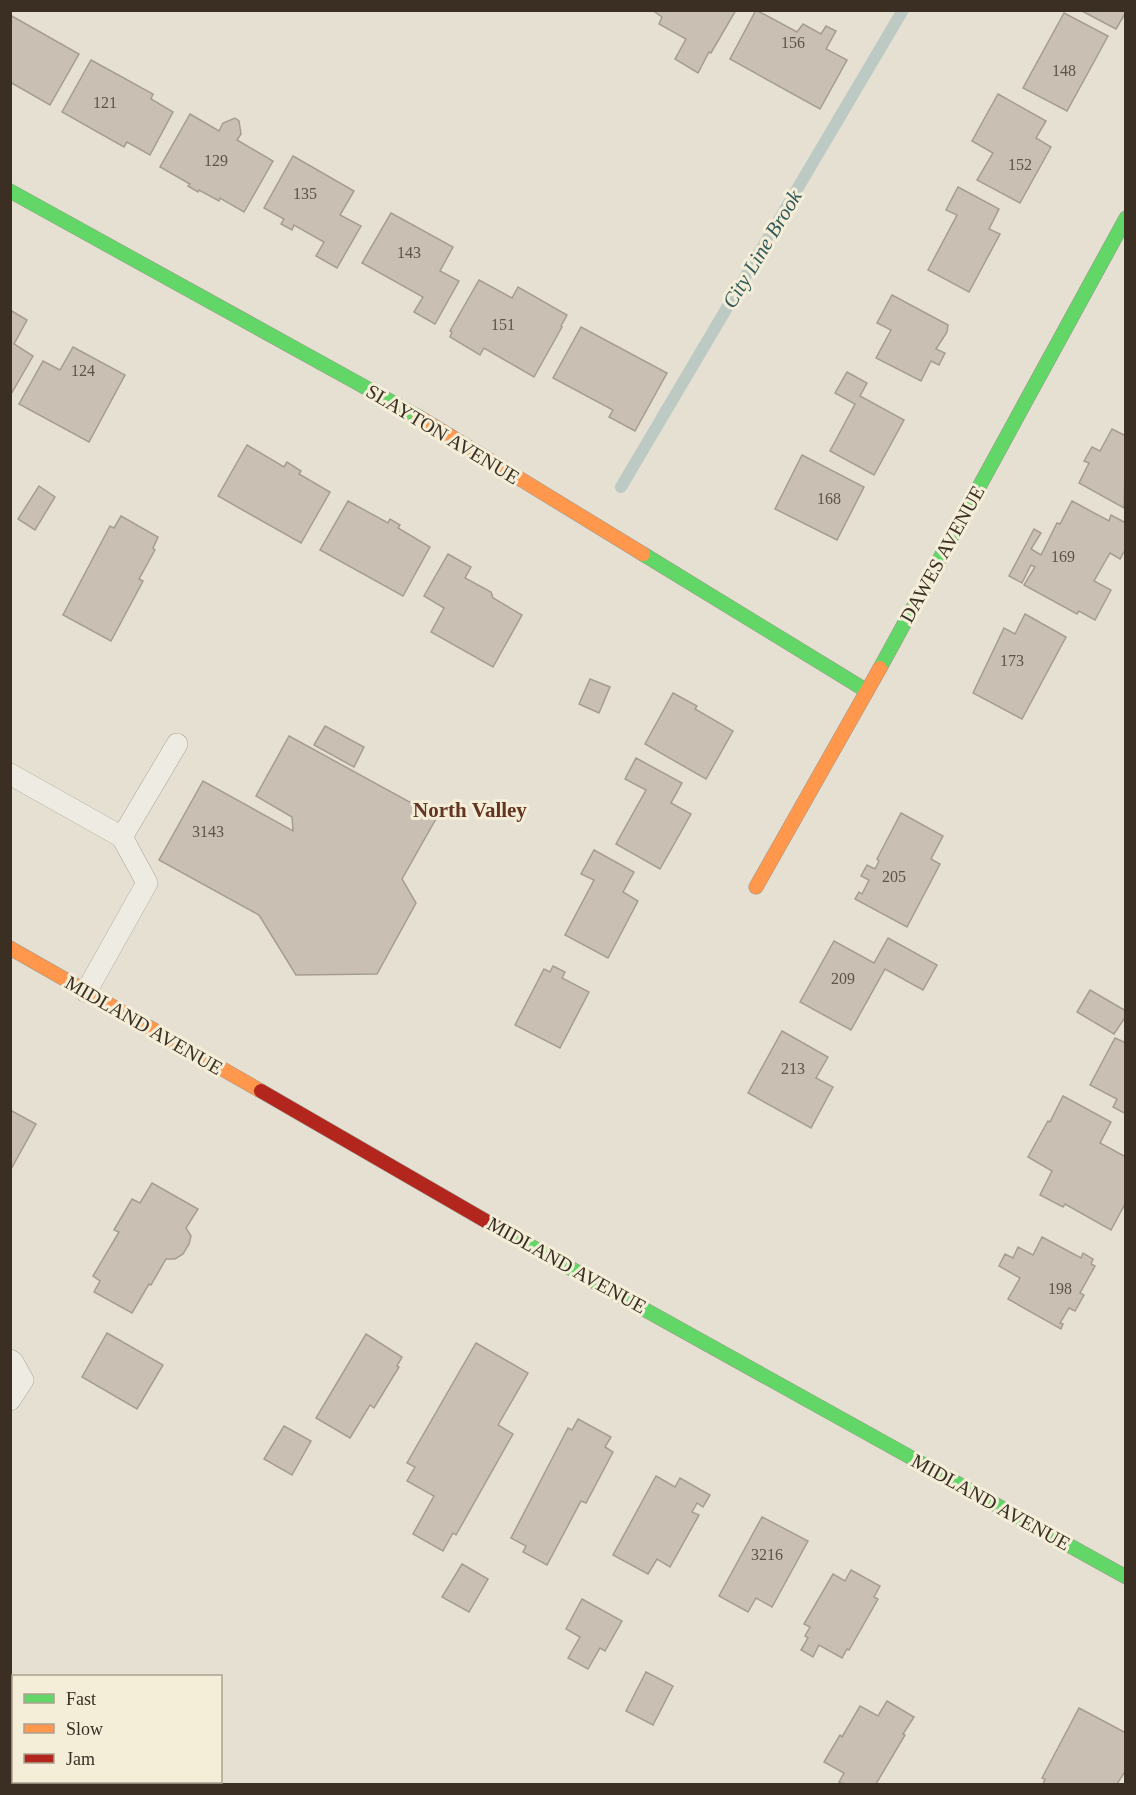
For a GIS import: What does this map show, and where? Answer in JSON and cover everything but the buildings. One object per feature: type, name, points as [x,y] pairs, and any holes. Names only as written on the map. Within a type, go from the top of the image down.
[{"type":"street","name":"SLAYTON AVENUE","points":[[10,191],[419,417],[867,691]]},
{"type":"street","name":"DAWES AVENUE","points":[[756,887],[867,691],[1125,218]]},
{"type":"street","name":"MIDLAND AVENUE","points":[[10,948],[543,1253],[1125,1577]]},
{"type":"lane","points":[[122,837],[177,744]]},
{"type":"lane","points":[[10,774],[122,837],[147,883],[86,992]]},
{"type":"lane","points":[[10,1360],[23,1380],[10,1400]]},
{"type":"waterway","name":"City Line Brook","points":[[621,487],[903,10]]},
{"type":"traffic: fast","points":[[10,191],[419,417]]},
{"type":"traffic: fast","points":[[880,668],[1126,218]]},
{"type":"traffic: fast","points":[[643,554],[867,691]]},
{"type":"traffic: fast","points":[[498,1228],[1126,1577]]},
{"type":"traffic: slow","points":[[419,417],[643,554]]},
{"type":"traffic: slow","points":[[756,887],[880,668]]},
{"type":"traffic: slow","points":[[10,948],[261,1091]]},
{"type":"traffic: jam","points":[[261,1091],[498,1228]]},
{"type":"district","name":"North Valley","points":[[470,810]]}]
